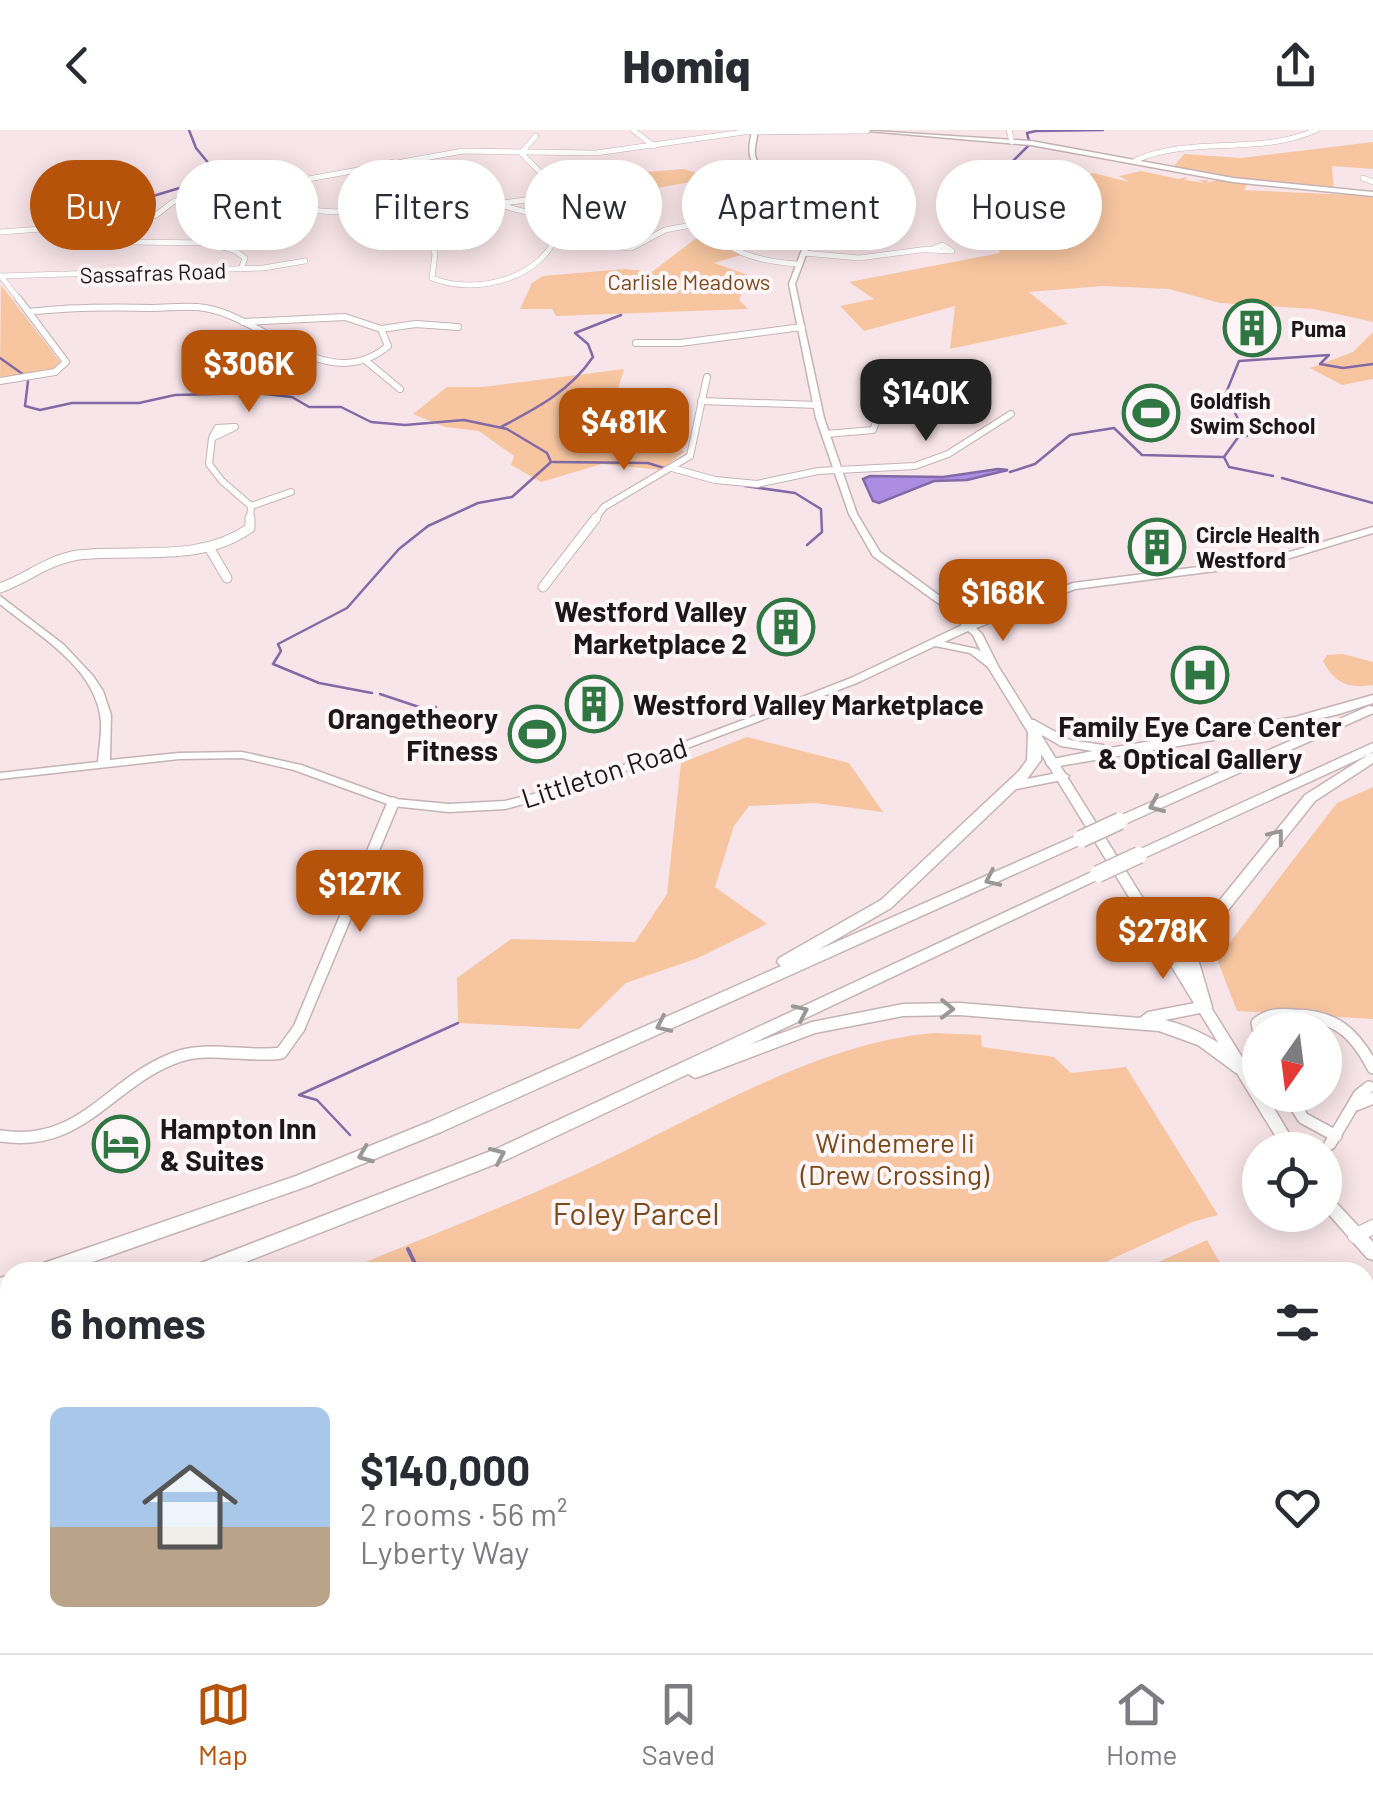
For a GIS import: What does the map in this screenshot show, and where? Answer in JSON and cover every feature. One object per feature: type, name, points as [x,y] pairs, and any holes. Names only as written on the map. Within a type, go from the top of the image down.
[{"type":"highway","points":[[720,1000],[886,904],[1010,788],[1034,760],[1032,728],[1078,746],[1132,746],[1292,722],[1373,699]]},
{"type":"highway","points":[[70,1262],[352,1161],[1373,708]]},
{"type":"highway","points":[[1010,788],[1132,746]]},
{"type":"highway","points":[[226,1262],[502,1154],[1373,747]]},
{"type":"highway","points":[[1134,1020],[1204,1007],[1190,960],[1198,936],[1310,798],[1373,757]]},
{"type":"highway","points":[[1158,933],[1193,925],[1216,912]]},
{"type":"highway","points":[[586,1113],[788,1036],[883,1012],[960,1009],[1134,1020],[1188,1032],[1242,1069]]},
{"type":"main road","points":[[864,130],[968,134],[1247,182],[1373,194]]},
{"type":"main road","points":[[755,131],[752,152],[757,166],[807,211],[815,224],[792,284],[818,405],[860,532],[874,551],[970,626],[1242,1069]]},
{"type":"main road","name":"Littleton Road","points":[[845,682],[970,626],[1074,586],[1270,562],[1373,530]]},
{"type":"main road","points":[[0,599],[95,686],[106,720],[104,764]]},
{"type":"main road","name":"Littleton Road","points":[[0,776],[196,755],[256,757],[297,766],[394,802],[460,808],[532,800],[730,729],[936,644],[970,626]]},
{"type":"main road","points":[[936,644],[973,651],[993,666]]},
{"type":"main road","points":[[1342,1220],[1373,1253]]},
{"type":"street","points":[[633,130],[635,136],[654,146]]},
{"type":"street","points":[[405,160],[469,150],[596,154],[755,131],[864,130]]},
{"type":"street","points":[[1009,130],[1012,142]]},
{"type":"street","points":[[1164,142],[1231,138],[1281,143],[1316,130]]},
{"type":"street","points":[[522,154],[536,136]]},
{"type":"street","points":[[1136,160],[1156,144]]},
{"type":"street","points":[[522,154],[528,160]]},
{"type":"street","points":[[1362,178],[1373,182]]},
{"type":"street","points":[[496,204],[552,220],[560,228],[557,240],[533,260],[492,284],[457,285],[432,278],[435,254],[431,233],[496,204]]},
{"type":"street","points":[[0,232],[30,230]]},
{"type":"street","points":[[156,242],[190,243],[234,251],[245,258],[241,269]]},
{"type":"street","points":[[804,253],[860,258],[928,249]]},
{"type":"street","points":[[734,250],[744,256],[798,264]]},
{"type":"street","name":"Sassafras Road","points":[[0,276],[241,269],[306,262]]},
{"type":"street","points":[[0,276],[66,364],[52,372],[0,381]]},
{"type":"street","points":[[29,312],[68,307],[189,306],[226,312],[260,334],[324,361],[365,360],[388,348],[380,329],[367,321],[342,317],[243,322]]},
{"type":"street","points":[[380,329],[416,324],[458,326]]},
{"type":"street","points":[[636,344],[708,342],[762,328],[802,327]]},
{"type":"street","points":[[365,360],[400,389]]},
{"type":"street","points":[[542,587],[599,512],[686,460],[695,446],[701,388],[707,377]]},
{"type":"street","points":[[826,434],[874,428],[883,405],[912,382]]},
{"type":"street","points":[[702,401],[818,405]]},
{"type":"street","points":[[672,468],[715,480],[757,484],[838,469],[928,463],[1012,414]]},
{"type":"street","points":[[862,419],[863,432]]},
{"type":"street","points":[[209,439],[204,449],[212,471],[251,506]]},
{"type":"street","points":[[251,506],[291,492]]},
{"type":"street","points":[[0,588],[60,558],[129,550],[178,553],[230,544],[250,528],[251,506]]},
{"type":"street","points":[[210,549],[227,578]]},
{"type":"street","points":[[0,1136],[23,1140],[57,1134],[152,1070],[181,1056],[223,1052],[274,1055],[288,1046],[394,802]]},
{"type":"street","points":[[1342,1023],[1353,1031],[1373,1068]]},
{"type":"street","points":[[1300,1112],[1333,1140],[1355,1105],[1372,1091]]},
{"type":"street","points":[[1355,1236],[1373,1227]]},
{"type":"green space","points":[[1373,142],[1373,169],[1332,166],[1334,191],[1234,179],[1174,166],[1184,154],[1241,158]]},
{"type":"green space","points":[[682,169],[682,184],[662,187],[662,171]]},
{"type":"green space","points":[[1141,171],[1205,183],[1198,180],[1248,183],[1244,190],[1373,196],[1373,322],[1314,309],[1220,303],[1169,289],[1103,286],[1029,292],[1068,324],[950,349],[955,306],[864,331],[840,306],[874,299],[849,282],[1000,253],[999,250],[1102,250],[1102,175],[1129,182],[1119,176]]},
{"type":"green space","name":"Carlisle Meadows","points":[[682,249],[733,250],[741,255],[714,263],[748,275],[739,300],[748,309],[556,316],[552,309],[520,309],[532,283],[543,276],[625,269],[652,272]]},
{"type":"green space","points":[[1,285],[61,363],[53,370],[0,379]]},
{"type":"green space","points":[[1373,332],[1373,379],[1342,385],[1310,368],[1353,352]]},
{"type":"green space","points":[[624,369],[602,443],[685,451],[661,470],[602,464],[541,482],[511,465],[514,456],[479,431],[445,427],[413,414],[447,387],[483,387]]},
{"type":"green space","points":[[1343,654],[1373,662],[1373,685],[1350,685],[1332,675],[1323,661],[1327,655]]},
{"type":"green space","points":[[747,737],[849,763],[883,812],[815,803],[749,806],[734,826],[715,887],[767,924],[698,958],[626,983],[579,1029],[458,1023],[457,978],[511,939],[635,942],[667,894],[681,763]]},
{"type":"green space","points":[[1373,787],[1373,1019],[1342,1017],[1342,1012],[1237,1011],[1217,959],[1337,803]]},
{"type":"green space","name":"Windemere Ii (Drew Crossing)","points":[[933,1033],[981,1035],[982,1047],[1054,1057],[1071,1073],[1126,1067],[1218,1215],[1192,1222],[1105,1262],[366,1262],[547,1187],[749,1089],[840,1053]]},
{"type":"green space","points":[[1207,1240],[1219,1262],[1158,1262]]},
{"type":"shaded area","points":[[1008,470],[967,480],[934,481],[879,503],[873,501],[863,479],[943,477]]},
{"type":"waterway","points":[[156,195],[219,176],[196,148],[189,130]]},
{"type":"waterway","points":[[1029,141],[1027,133],[1036,131],[1103,130]]},
{"type":"waterway","points":[[1014,160],[1030,144]]},
{"type":"waterway","points":[[501,427],[552,398],[584,369],[593,357],[588,344],[575,333],[621,315]]},
{"type":"waterway","points":[[1228,409],[1226,393],[1239,361],[1329,355],[1320,364],[1343,368],[1373,364]]},
{"type":"waterway","points":[[0,358],[24,375]]},
{"type":"waterway","points":[[28,381],[25,406],[40,410],[72,403],[139,403],[175,395],[256,393],[292,397],[309,407],[341,407],[371,422],[405,425],[464,420],[507,429],[547,453],[551,462],[512,497],[478,503],[428,526],[399,549],[347,608],[278,644],[281,651],[273,664],[319,683],[372,693]]},
{"type":"waterway","points":[[1235,413],[1247,436],[1239,436],[1224,457],[1229,467],[1273,476]]},
{"type":"waterway","points":[[1010,472],[1035,464],[1070,435],[1114,428],[1142,455],[1223,457]]},
{"type":"waterway","points":[[553,462],[648,463],[664,468]]},
{"type":"waterway","points":[[1282,478],[1373,503]]},
{"type":"waterway","points":[[745,486],[795,493],[821,509],[822,532],[807,545]]},
{"type":"waterway","points":[[380,694],[425,709],[436,707]]},
{"type":"waterway","points":[[350,1135],[317,1100],[299,1095],[458,1023]]},
{"type":"waterway","points":[[408,1249],[414,1262]]},
{"type":"place","name":"Puma","points":[[1252,328]]},
{"type":"place","name":"Goldfish Swim School","points":[[1151,413]]},
{"type":"place","name":"Circle Health Westford","points":[[1157,547]]},
{"type":"place","name":"Westford Valley Marketplace 2","points":[[786,627]]},
{"type":"place","name":"Family Eye Care Center & Optical Gallery","points":[[1200,675]]},
{"type":"place","name":"Westford Valley Marketplace","points":[[594,704]]},
{"type":"place","name":"Orangetheory Fitness","points":[[537,734]]},
{"type":"place","name":"Hampton Inn & Suites","points":[[121,1144]]},
{"type":"park label","name":"Foley Parcel","points":[[636,1212]]}]
